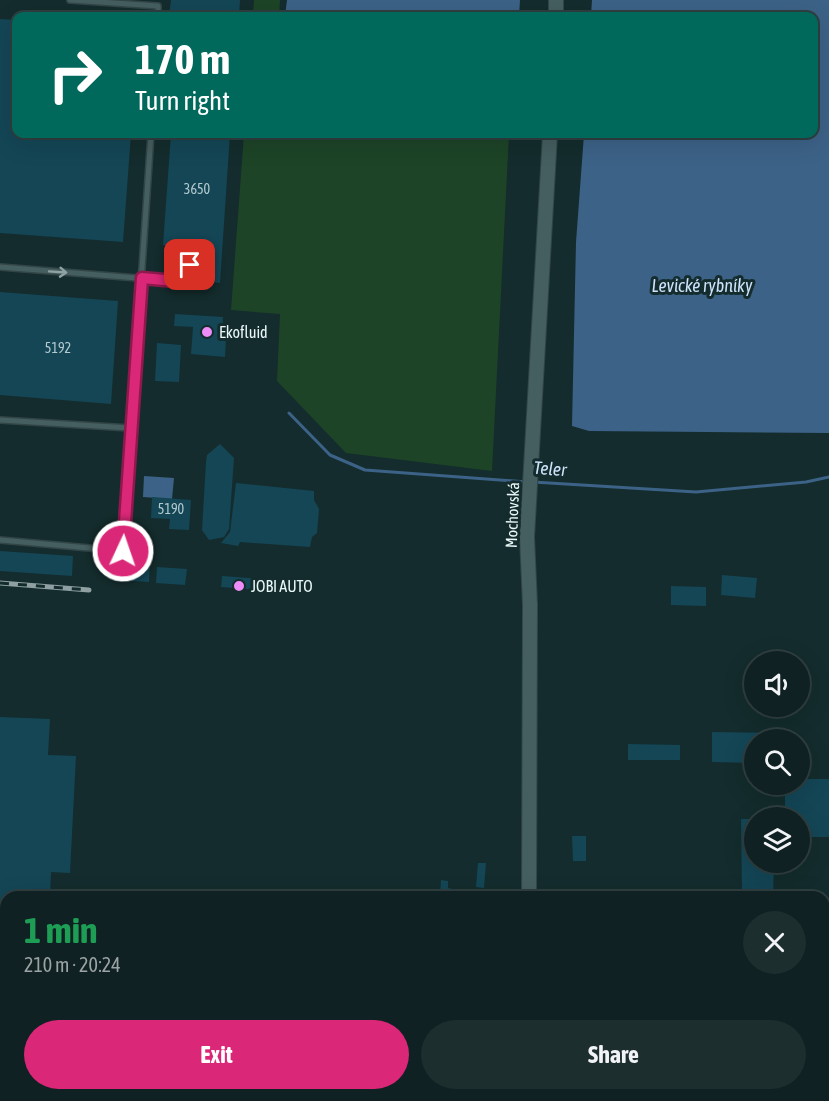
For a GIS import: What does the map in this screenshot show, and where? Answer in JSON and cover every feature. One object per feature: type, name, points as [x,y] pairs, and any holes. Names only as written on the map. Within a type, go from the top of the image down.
[{"type":"street","name":"Mochovská","points":[[529,891],[529,494],[550,138]]},
{"type":"lane","points":[[70,0],[158,6],[158,12]]},
{"type":"lane","points":[[0,540],[123,551],[151,138]]},
{"type":"lane","points":[[0,267],[175,281],[186,278],[192,255]]},
{"type":"lane","points":[[0,420],[130,429]]},
{"type":"green space","points":[[254,0],[280,0],[279,12],[253,12]]},
{"type":"green space","points":[[244,138],[509,138],[492,471],[346,453],[277,381],[280,314],[231,310]]},
{"type":"water","points":[[287,0],[520,0],[519,12],[286,12]]},
{"type":"water","name":"Levické rybníky","points":[[592,0],[829,0],[829,433],[589,431],[572,426],[576,242],[584,138],[818,138],[818,12],[591,12]]},
{"type":"water","points":[[144,476],[174,478],[172,499],[143,497]]},
{"type":"building","points":[[171,0],[240,0],[239,12],[170,12]]},
{"type":"building","points":[[0,19],[12,20],[12,138],[131,138],[123,242],[0,233]]},
{"type":"building","points":[[171,138],[230,138],[220,283],[200,281],[202,248],[163,245]]},
{"type":"building","points":[[0,292],[118,301],[111,404],[0,395]]},
{"type":"building","name":"Ekofluid","points":[[175,314],[223,317],[222,338],[226,338],[225,357],[191,354],[193,327],[174,326]]},
{"type":"building","points":[[157,343],[181,345],[179,382],[155,381]]},
{"type":"building","points":[[220,444],[234,458],[229,529],[224,537],[209,540],[202,530],[206,462],[207,455]]},
{"type":"building","points":[[236,483],[314,491],[314,500],[319,509],[317,533],[312,537],[310,547],[240,542],[238,546],[221,543],[230,532]]},
{"type":"building","points":[[152,497],[191,500],[189,530],[169,529],[170,519],[151,518]]},
{"type":"building","points":[[0,551],[73,556],[72,576],[0,571]]},
{"type":"building","points":[[117,559],[150,561],[149,582],[116,580]]},
{"type":"building","points":[[157,567],[187,569],[185,585],[156,583]]},
{"type":"building","points":[[722,575],[757,578],[755,598],[721,595]]},
{"type":"building","points":[[222,576],[261,579],[261,590],[221,587]]},
{"type":"building","points":[[671,586],[706,587],[706,606],[671,605]]},
{"type":"building","points":[[0,717],[50,719],[48,755],[76,756],[70,873],[51,872],[50,891],[0,891]]},
{"type":"building","points":[[712,732],[744,732],[744,763],[712,762]]},
{"type":"building","points":[[628,744],[680,745],[680,760],[628,760]]},
{"type":"building","points":[[810,779],[829,779],[829,837],[810,837],[810,807],[785,807],[785,795],[810,795]]},
{"type":"building","points":[[741,819],[744,819],[744,873],[774,873],[773,891],[742,891]]},
{"type":"building","points":[[572,836],[586,836],[586,861],[573,861]]},
{"type":"building","points":[[478,863],[486,863],[484,888],[476,887]]},
{"type":"building","points":[[441,880],[448,881],[448,888],[452,891],[440,891]]},
{"type":"waterway","name":"Teler","points":[[289,413],[330,455],[365,470],[527,482]]},
{"type":"waterway","name":"Teler","points":[[533,482],[696,492],[806,482],[829,477]]},
{"type":"railway","points":[[0,583],[89,590]]},
{"type":"place","name":"Ekofluid","points":[[207,332]]},
{"type":"place","name":"JOBI AUTO","points":[[239,586]]},
{"type":"route","points":[[123,551],[142,278],[175,281],[186,278],[190,265]]}]
